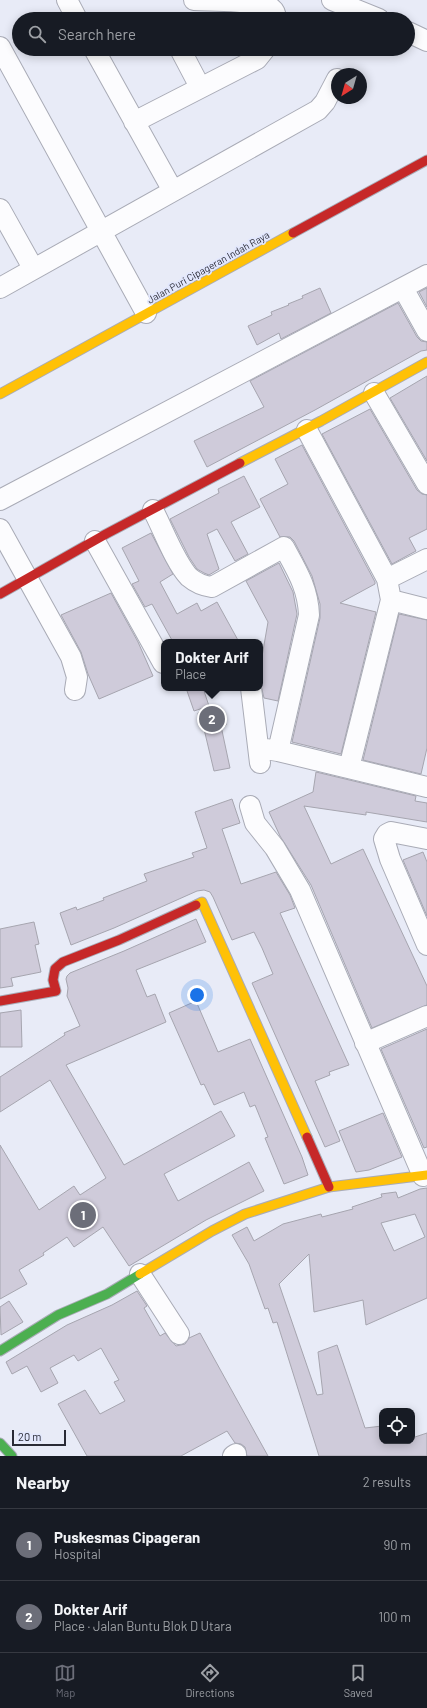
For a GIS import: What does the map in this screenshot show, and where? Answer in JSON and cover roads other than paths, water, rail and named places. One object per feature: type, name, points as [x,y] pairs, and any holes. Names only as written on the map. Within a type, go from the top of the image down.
[{"type":"street","points":[[67,0],[73,12]]},
{"type":"street","points":[[194,0],[259,2],[271,8],[275,12]]},
{"type":"street","points":[[332,0],[370,10]]},
{"type":"street","points":[[415,35],[427,41]]},
{"type":"street","points":[[0,47],[146,313]]},
{"type":"street","points":[[98,56],[173,191]]},
{"type":"street","points":[[184,56],[200,87]]},
{"type":"street","points":[[134,122],[257,59],[259,56]]},
{"type":"street","points":[[0,288],[33,268],[318,110],[325,102],[331,90]]},
{"type":"street","name":"Jalan Puri Cipageran Indah Raya","points":[[0,394],[427,160]]},
{"type":"street","points":[[0,209],[33,268]]},
{"type":"street","points":[[0,500],[427,275]]},
{"type":"street","points":[[403,288],[427,331]]},
{"type":"street","points":[[0,594],[153,510],[307,430],[427,362]]},
{"type":"street","points":[[374,393],[427,484]]},
{"type":"street","points":[[307,430],[387,579],[391,600],[349,768]]},
{"type":"street","points":[[153,510],[179,561],[189,576],[203,586],[212,586],[284,548],[304,583],[309,602],[309,615],[266,754]]},
{"type":"street","points":[[0,529],[71,657],[77,677],[76,690]]},
{"type":"street","points":[[95,541],[161,658]]},
{"type":"street","points":[[387,579],[427,559]]},
{"type":"street","points":[[391,600],[427,609]]},
{"type":"street","points":[[252,691],[266,754]]},
{"type":"street","points":[[266,754],[349,768],[427,787]]},
{"type":"street","points":[[0,1351],[58,1315],[107,1294],[212,1231],[245,1214],[329,1187],[425,1175],[365,1043],[300,890],[276,848],[255,823],[250,806]]},
{"type":"street","points":[[427,839],[391,832],[387,834],[384,839],[390,859],[427,945]]},
{"type":"street","points":[[0,1001],[56,992],[53,980],[55,969],[63,962],[120,940],[202,902],[329,1187]]},
{"type":"street","points":[[365,1043],[427,1016]]},
{"type":"street","points":[[140,1274],[179,1334]]},
{"type":"street","points":[[0,1443],[12,1456]]},
{"type":"place","name":"Dokter Arif","points":[[212,719]]},
{"type":"place","name":"Puskesmas Cipageran","points":[[83,1215]]}]
